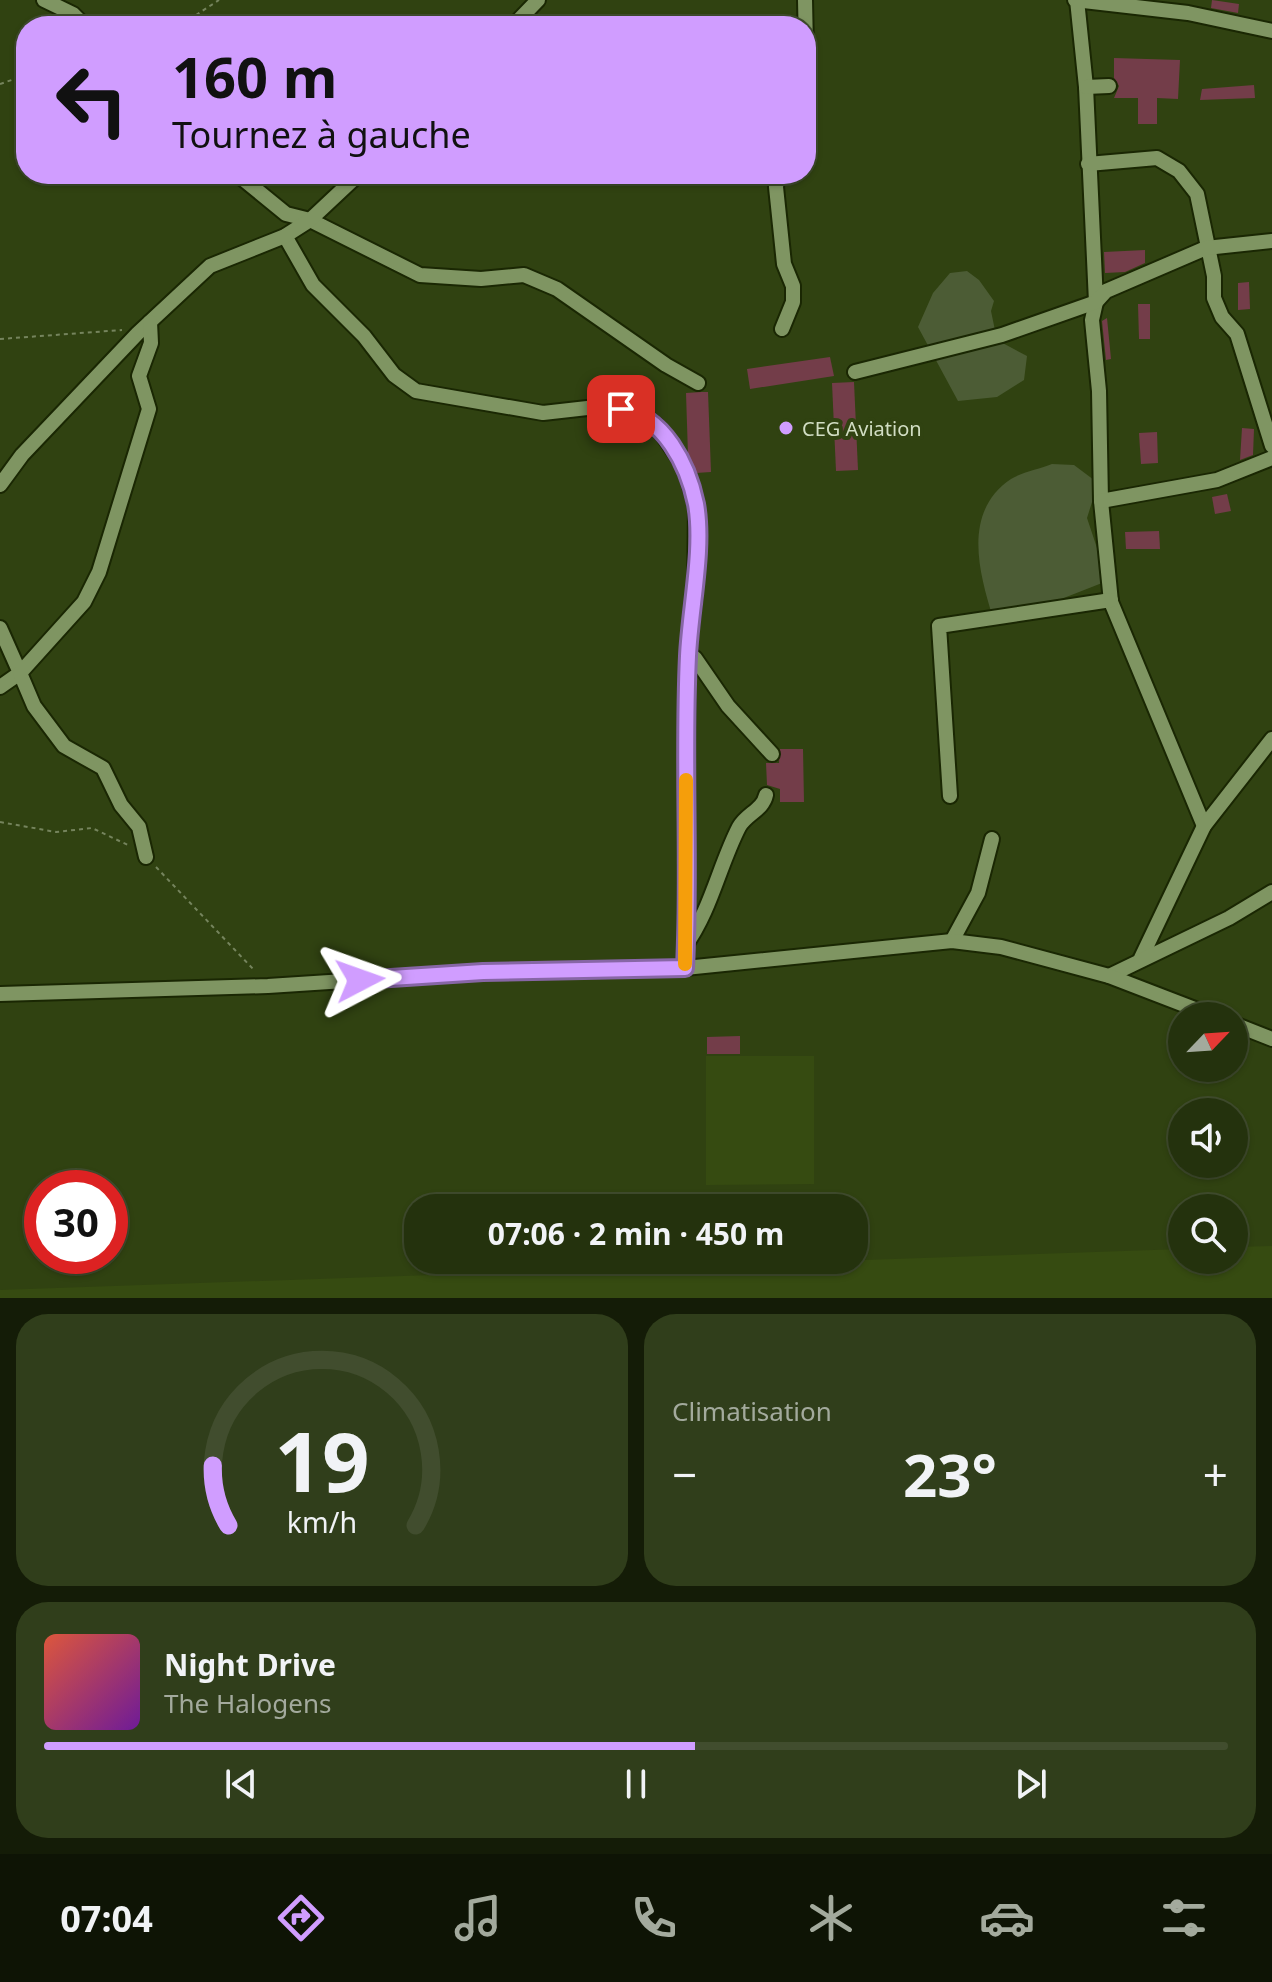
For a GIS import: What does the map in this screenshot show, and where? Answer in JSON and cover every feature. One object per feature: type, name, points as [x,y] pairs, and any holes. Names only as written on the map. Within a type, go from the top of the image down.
[{"type":"street","points":[[44,0],[75,16]]},
{"type":"street","points":[[523,16],[538,0]]},
{"type":"street","points":[[1204,826],[1111,600],[1101,501],[1099,391],[1092,320],[1096,302],[1086,87],[1076,0],[1195,7],[1272,31]]},
{"type":"street","points":[[1086,87],[1109,86]]},
{"type":"street","points":[[1088,164],[1157,158],[1179,171],[1197,194],[1214,276],[1214,298],[1222,317],[1237,334],[1272,446]]},
{"type":"street","points":[[249,184],[286,214],[310,220],[420,275],[481,279],[524,275],[557,289],[666,365],[698,383]]},
{"type":"street","points":[[0,485],[22,455],[138,333],[210,266],[285,236],[310,220],[348,184]]},
{"type":"street","points":[[776,184],[784,264],[793,286],[793,302],[782,329]]},
{"type":"street","points":[[285,236],[313,285],[364,336],[394,375],[416,391],[543,413],[605,406],[637,412],[656,425],[684,466],[696,506],[695,595],[688,654],[685,968]]},
{"type":"street","points":[[855,372],[1002,335],[1096,302],[1106,291],[1206,248],[1272,241]]},
{"type":"street","points":[[0,687],[20,673],[84,602],[99,572],[149,409],[139,376],[151,343],[150,322]]},
{"type":"street","points":[[1101,501],[1217,480],[1272,458]]},
{"type":"street","points":[[950,796],[939,626],[1111,600]]},
{"type":"street","points":[[0,628],[34,706],[64,746],[103,768],[121,805],[139,827],[146,857]]},
{"type":"street","points":[[688,654],[695,658],[728,706],[772,754]]},
{"type":"street","points":[[1141,958],[1204,826],[1272,739]]},
{"type":"street","points":[[685,946],[698,927],[740,825],[764,802],[766,795]]},
{"type":"street","points":[[952,941],[978,893],[992,839]]},
{"type":"street","points":[[1109,976],[1229,918],[1272,892]]},
{"type":"street","points":[[0,994],[268,986],[483,972],[685,968],[952,941],[1001,947],[1109,976],[1177,1002]]},
{"type":"street","points":[[1248,1030],[1272,1039]]},
{"type":"path","points":[[193,16],[219,0]]},
{"type":"path","points":[[0,339],[118,330],[138,333]]},
{"type":"path","points":[[0,822],[56,832],[92,828],[146,857],[268,986]]},
{"type":"shaded area","points":[[967,271],[979,280],[994,301],[991,311],[997,340],[1027,356],[1024,380],[997,397],[958,401],[918,327],[933,293],[950,273]]},
{"type":"shaded area","points":[[1052,464],[1074,465],[1098,483],[1087,518],[1099,554],[1102,583],[1023,614],[993,618],[983,582],[978,544],[986,508],[1011,479]]},
{"type":"shaded area","points":[[706,1056],[814,1056],[814,1184],[706,1185]]},
{"type":"shaded area","points":[[1272,1246],[1272,1298],[0,1298],[0,1290],[461,1274],[868,1274],[868,1260],[1168,1249],[1168,1274],[1248,1274],[1248,1247]]},
{"type":"building","points":[[1212,0],[1239,4],[1238,13],[1211,8]]},
{"type":"building","points":[[1114,58],[1180,60],[1178,99],[1157,98],[1157,124],[1138,124],[1138,98],[1114,98],[1119,86],[1114,78]]},
{"type":"building","points":[[1254,85],[1255,98],[1200,100],[1202,89]]},
{"type":"building","points":[[1145,250],[1145,263],[1125,272],[1105,273],[1104,252]]},
{"type":"building","points":[[1249,282],[1250,309],[1238,310],[1238,283]]},
{"type":"building","points":[[1138,304],[1150,304],[1150,339],[1139,339]]},
{"type":"building","points":[[1107,318],[1111,359],[1106,360],[1102,321]]},
{"type":"building","points":[[830,357],[834,376],[750,389],[747,369]]},
{"type":"building","points":[[854,382],[858,470],[836,471],[832,383]]},
{"type":"building","points":[[708,392],[711,472],[696,473],[688,455],[686,393]]},
{"type":"building","points":[[1242,428],[1254,429],[1253,455],[1240,460]]},
{"type":"building","points":[[1157,432],[1158,463],[1141,464],[1139,433]]},
{"type":"building","points":[[1227,494],[1231,511],[1215,514],[1212,497]]},
{"type":"building","points":[[1159,531],[1160,549],[1126,549],[1125,532]]},
{"type":"building","points":[[780,749],[803,749],[804,802],[780,802],[780,789],[767,785],[766,763],[779,763]]},
{"type":"building","points":[[740,1036],[740,1054],[707,1054],[707,1037]]},
{"type":"slow traffic","points":[[685,964],[686,780]]},
{"type":"place","name":"CEG Aviation","points":[[786,428]]},
{"type":"route","points":[[360,980],[483,972],[685,968],[688,654],[695,595],[696,506],[684,466],[670,443],[656,425],[637,412],[621,409]]}]
